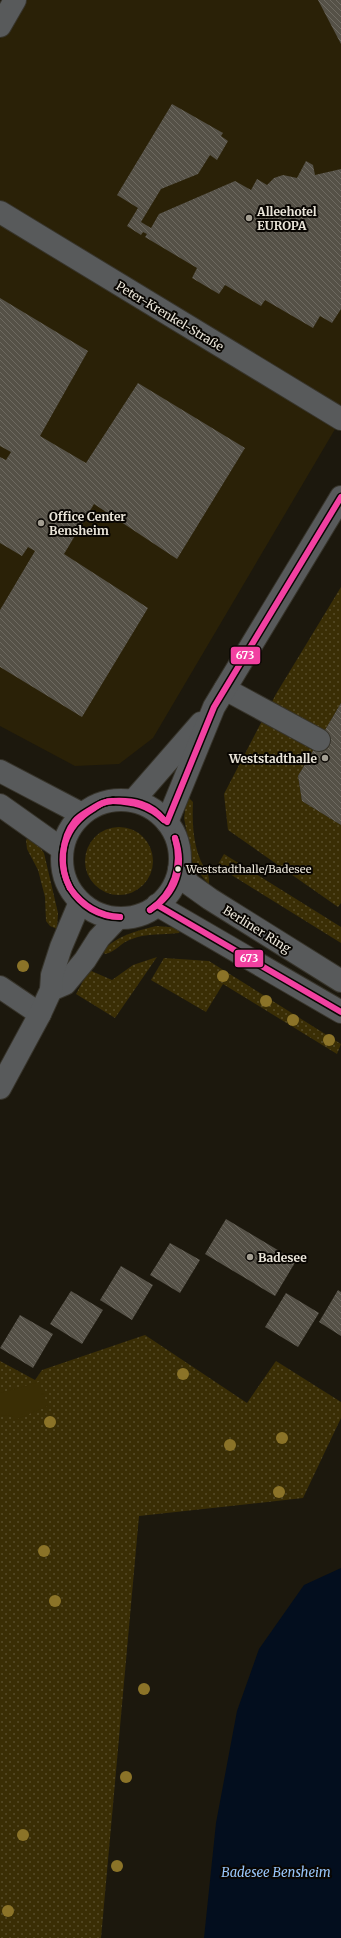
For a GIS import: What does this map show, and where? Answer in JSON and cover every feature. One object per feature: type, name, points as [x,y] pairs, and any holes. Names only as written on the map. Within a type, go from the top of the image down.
[{"type":"street","points":[[0,26],[16,0]]},
{"type":"street","name":"Peter-Krenkel-Straße","points":[[0,212],[341,419]]},
{"type":"street","points":[[168,822],[220,698],[341,497]]},
{"type":"street","points":[[220,698],[319,740]]},
{"type":"street","points":[[133,801],[220,698]]},
{"type":"street","points":[[0,771],[82,814]]},
{"type":"street","points":[[106,801],[133,801],[152,808],[168,822],[179,845],[179,870],[172,889],[157,905],[140,915],[118,918],[98,914],[80,902],[65,878],[62,849],[69,830],[82,814],[106,801]]},
{"type":"street","points":[[0,805],[62,849]]},
{"type":"street","name":"Berliner Ring","points":[[179,870],[190,884],[210,900],[341,981]]},
{"type":"street","points":[[0,1088],[40,1014],[51,990],[52,975],[80,902]]},
{"type":"street","points":[[157,905],[341,1012]]},
{"type":"street","points":[[51,990],[65,984],[85,960],[99,938],[118,918]]},
{"type":"street","points":[[0,988],[40,1014]]},
{"type":"shaded area","points":[[23,0],[341,0],[341,419],[153,738],[119,764],[75,766],[0,726],[0,39]]},
{"type":"shaded area","points":[[341,587],[341,703],[298,776],[302,801],[341,825],[341,903],[338,907],[228,830],[224,794],[276,694]]},
{"type":"shaded area","points":[[187,796],[193,802],[194,838],[200,859],[208,874],[209,885],[193,865],[184,818]]},
{"type":"shaded area","points":[[112,827],[126,827],[138,833],[147,842],[153,854],[151,874],[143,885],[132,893],[126,895],[112,895],[106,893],[95,885],[87,874],[85,868],[85,854],[87,848],[95,837],[106,829]]},
{"type":"shaded area","points":[[31,835],[44,853],[58,913],[57,929],[50,926],[46,921],[45,897],[38,870],[27,849],[26,840]]},
{"type":"shaded area","points":[[224,854],[341,927],[341,943],[217,866]]},
{"type":"shaded area","points":[[156,926],[182,928],[179,933],[138,937],[128,940],[109,953],[105,954],[102,951],[120,938]]},
{"type":"shaded area","points":[[157,957],[115,1018],[76,994],[89,970],[112,980],[133,965]]},
{"type":"shaded area","points":[[164,958],[209,961],[341,1044],[337,1054],[223,984],[206,1012],[151,980]]},
{"type":"shaded area","points":[[145,1335],[247,1403],[276,1361],[341,1402],[341,1418],[303,1498],[139,1516],[101,1938],[0,1938],[0,1361],[35,1380],[42,1370]]},
{"type":"shaded area","points":[[39,1382],[48,1406],[15,1420],[12,1416],[3,1415],[0,1417],[0,1393]]},
{"type":"water","name":"Badesee Bensheim","points":[[341,1568],[341,1938],[204,1938],[216,1823],[237,1711],[259,1649],[304,1585]]},
{"type":"building","points":[[318,0],[341,0],[341,44]]},
{"type":"building","name":"Alleehotel EUROPA","points":[[172,104],[223,133],[221,136],[228,141],[217,160],[210,155],[198,174],[161,189],[141,222],[151,228],[159,214],[235,181],[251,190],[257,179],[267,185],[274,178],[283,175],[297,178],[306,161],[313,165],[315,175],[341,169],[341,309],[332,323],[320,316],[313,328],[265,300],[261,306],[225,285],[219,294],[192,278],[197,268],[145,237],[147,234],[143,232],[141,235],[127,226],[138,208],[117,195]]},
{"type":"building","name":"Office Center Bensheim","points":[[0,298],[88,351],[40,436],[86,463],[138,383],[245,448],[177,559],[94,504],[64,554],[148,608],[82,717],[0,667],[0,610],[35,551],[28,547],[22,556],[0,543],[0,457],[6,460],[11,452],[0,446]]},
{"type":"building","name":"Weststadthalle","points":[[341,703],[341,825],[302,801],[298,776]]},
{"type":"building","name":"Badesee","points":[[226,1219],[296,1261],[275,1296],[205,1254]]},
{"type":"building","points":[[170,1243],[200,1260],[180,1293],[150,1275]]},
{"type":"building","points":[[121,1266],[153,1285],[132,1320],[100,1300]]},
{"type":"building","points":[[338,1290],[341,1292],[341,1336],[319,1322]]},
{"type":"building","points":[[71,1291],[103,1310],[82,1344],[50,1324]]},
{"type":"building","points":[[286,1293],[319,1313],[298,1347],[265,1327]]},
{"type":"building","points":[[20,1315],[53,1334],[33,1368],[0,1348]]},
{"type":"transit line","name":"673","points":[[167,822],[214,707],[341,497]]},
{"type":"transit line","name":"673","points":[[70,888],[66,880],[63,862],[64,844],[70,828],[75,821],[84,814],[103,803],[113,801]]},
{"type":"transit line","name":"673","points":[[70,888],[65,876],[63,865],[65,843],[69,833],[83,816],[100,804],[113,801]]},
{"type":"transit line","name":"673","points":[[113,801],[140,805],[152,811],[164,820]]},
{"type":"transit line","name":"673","points":[[113,801],[128,801],[147,806],[159,814],[164,820]]},
{"type":"transit line","name":"673","points":[[150,910],[165,896],[171,887],[177,869],[178,859],[175,838]]},
{"type":"transit line","name":"673","points":[[150,910],[159,904],[166,896],[176,879],[179,859],[175,838]]},
{"type":"transit line","name":"673","points":[[70,888],[80,900],[98,912],[120,917]]},
{"type":"transit line","name":"673","points":[[70,888],[74,894],[91,909],[105,915],[120,917]]},
{"type":"transit line","name":"673","points":[[157,905],[341,1012]]},
{"type":"place","name":"Alleehotel EUROPA","points":[[249,218]]},
{"type":"place","name":"Office Center Bensheim","points":[[41,523]]},
{"type":"place","name":"Weststadthalle","points":[[325,758]]},
{"type":"place","name":"Weststadthalle/Badesee","points":[[178,869]]},
{"type":"place","name":"Badesee","points":[[250,1257]]}]
